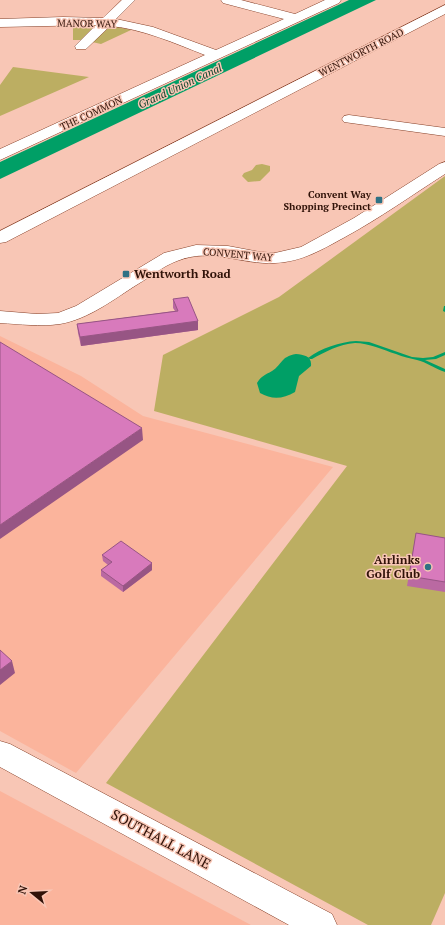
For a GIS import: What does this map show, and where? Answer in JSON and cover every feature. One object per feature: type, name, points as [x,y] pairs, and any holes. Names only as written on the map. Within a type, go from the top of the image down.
[{"type":"street","points":[[81,46],[129,0]]},
{"type":"street","points":[[227,0],[295,18]]},
{"type":"street","name":"THE COMMON","points":[[0,155],[335,0]]},
{"type":"street","name":"WENTWORTH ROAD","points":[[0,238],[445,9]]},
{"type":"street","name":"MANOR WAY","points":[[0,23],[107,21],[146,30],[216,55]]},
{"type":"street","points":[[349,119],[445,132]]},
{"type":"street","name":"CONVENT WAY","points":[[0,317],[37,320],[68,316],[83,310],[170,257],[196,250],[228,251],[260,257],[275,258],[291,256],[307,251],[360,222],[445,167]]},
{"type":"street","name":"SOUTHALL LANE","points":[[0,753],[321,925]]},
{"type":"shaded area","points":[[73,24],[100,24],[82,40],[73,40]]},
{"type":"shaded area","points":[[108,25],[131,30],[101,44],[92,42]]},
{"type":"shaded area","points":[[13,67],[89,77],[0,116],[0,85]]},
{"type":"shaded area","points":[[262,164],[270,166],[270,171],[260,181],[248,182],[242,176],[244,173],[252,170],[256,165]]},
{"type":"shaded area","points":[[445,176],[445,893],[431,925],[368,925],[106,783],[347,466],[154,411],[163,355],[279,297]]},
{"type":"shaded area","points":[[0,336],[81,376],[143,416],[333,467],[76,773],[0,731]]},
{"type":"shaded area","points":[[0,791],[251,925],[0,925]]},
{"type":"water","name":"Grand Union Canal","points":[[349,0],[376,0],[0,179],[0,162]]},
{"type":"water","points":[[296,354],[309,358],[311,366],[299,376],[295,392],[278,398],[269,397],[260,393],[257,383],[260,379],[276,368],[284,359]]},
{"type":"building","points":[[188,297],[198,321],[80,337],[77,324],[178,311],[173,299]]},
{"type":"building","points":[[0,342],[142,428],[0,525]]},
{"type":"building","name":"Airlinks Golf Club","points":[[416,533],[445,538],[445,582],[409,576]]},
{"type":"building","points":[[121,541],[152,563],[123,586],[101,570],[112,562],[102,555]]},
{"type":"building","points":[[0,650],[12,661],[0,670]]},
{"type":"waterway","points":[[310,358],[332,347],[356,342],[378,346],[412,358],[434,358],[445,353]]},
{"type":"waterway","points":[[421,360],[445,371]]},
{"type":"place","name":"Convent Way Shopping Precinct","points":[[379,200]]},
{"type":"place","name":"Wentworth Road","points":[[126,274]]},
{"type":"place","name":"Airlinks Golf Club","points":[[428,567]]}]
